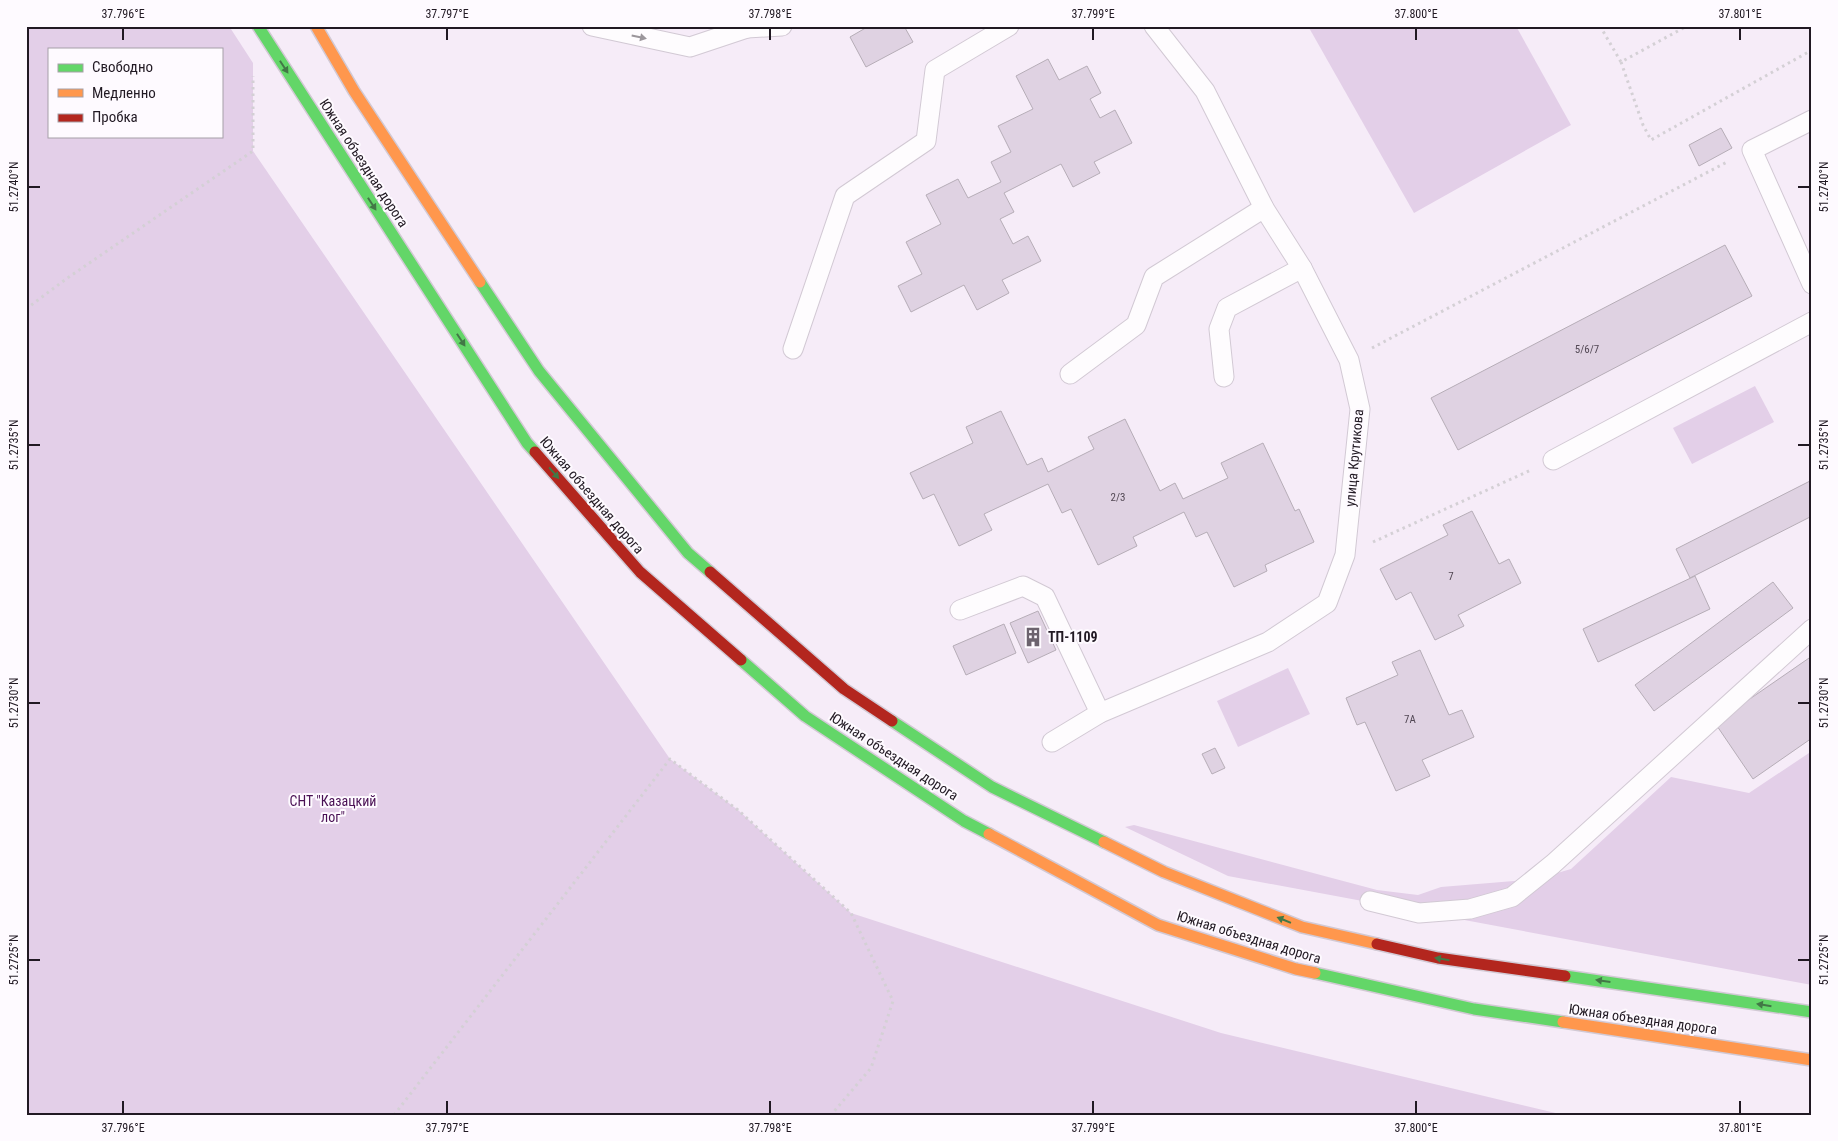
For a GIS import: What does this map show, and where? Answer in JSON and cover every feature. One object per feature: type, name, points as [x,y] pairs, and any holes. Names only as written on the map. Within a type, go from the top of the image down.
[{"type":"main road","name":"Южная объездная дорога","points":[[316,26],[354,91],[539,371],[688,552],[844,689],[984,782],[1164,872],[1302,927],[1438,958],[1812,1012]]},
{"type":"main road","name":"Южная объездная дорога","points":[[260,27],[527,443],[640,572],[813,721],[964,820],[1158,925],[1296,969],[1474,1009],[1812,1060]]},
{"type":"lane","points":[[592,26],[690,48],[747,27],[782,26]]},
{"type":"lane","points":[[793,349],[845,196],[926,141],[935,70],[1009,26]]},
{"type":"lane","name":"улица Крутикова","points":[[1052,742],[1100,713],[1268,642],[1327,603],[1345,555],[1360,409],[1349,360],[1302,268],[1264,208],[1205,91],[1154,26]]},
{"type":"lane","points":[[1812,120],[1752,150],[1812,284]]},
{"type":"lane","points":[[1070,374],[1136,325],[1154,277],[1264,208]]},
{"type":"lane","points":[[1224,377],[1219,329],[1226,308],[1302,268]]},
{"type":"lane","points":[[1553,460],[1812,322]]},
{"type":"lane","points":[[960,610],[1023,586],[1044,597],[1100,713]]},
{"type":"lane","points":[[1370,901],[1419,913],[1470,909],[1512,897],[1553,864],[1812,629]]},
{"type":"path","points":[[1600,26],[1621,62],[1643,125],[1651,140],[1812,50]]},
{"type":"path","points":[[1621,62],[1687,26]]},
{"type":"path","points":[[26,309],[66,279],[253,151],[253,73]]},
{"type":"path","points":[[1349,360],[1752,150]]},
{"type":"path","points":[[1345,555],[1553,460]]},
{"type":"path","points":[[394,1115],[670,759],[738,810],[851,913],[893,1001],[871,1068],[831,1115]]},
{"type":"green space","name":"СНТ \"Казацкий лог\"","points":[[26,26],[229,26],[253,63],[253,151],[670,759],[738,810],[851,913],[1221,1033],[1564,1115],[26,1115]]},
{"type":"green space","points":[[1308,26],[1516,26],[1571,125],[1414,213]]},
{"type":"green space","points":[[1755,386],[1774,422],[1692,464],[1673,428]]},
{"type":"green space","points":[[1288,668],[1310,714],[1238,747],[1217,701]]},
{"type":"green space","points":[[1812,751],[1812,985],[1228,876],[1125,827],[1134,825],[1377,890],[1418,895],[1441,887],[1537,879],[1571,869],[1671,777],[1749,793]]},
{"type":"building","points":[[869,26],[904,26],[913,42],[866,67],[850,37]]},
{"type":"building","points":[[1048,59],[1059,80],[1087,66],[1101,93],[1090,99],[1100,118],[1115,110],[1132,143],[1094,162],[1100,173],[1073,187],[1061,164],[1004,193],[1014,212],[1000,219],[1013,244],[1028,236],[1041,261],[1002,280],[1009,293],[977,310],[964,285],[911,312],[898,286],[922,274],[906,242],[941,224],[926,195],[958,179],[968,198],[1001,182],[991,162],[1011,152],[998,126],[1033,109],[1016,76]]},
{"type":"building","points":[[1721,128],[1732,148],[1699,166],[1689,145]]},
{"type":"building","points":[[1725,245],[1752,296],[1458,450],[1431,398]]},
{"type":"building","points":[[1001,411],[1027,465],[1042,458],[1048,472],[1094,449],[1088,437],[1125,419],[1160,491],[1175,483],[1183,499],[1228,478],[1221,463],[1263,443],[1295,511],[1299,509],[1314,542],[1265,565],[1267,571],[1234,587],[1207,532],[1196,537],[1184,512],[1133,537],[1137,546],[1098,565],[1071,509],[1062,513],[1048,484],[984,514],[992,530],[959,546],[934,494],[923,499],[910,473],[973,443],[966,427]]},
{"type":"building","points":[[1812,480],[1812,516],[1690,578],[1676,549]]},
{"type":"building","points":[[1472,511],[1499,564],[1509,559],[1521,583],[1458,615],[1464,626],[1435,640],[1411,592],[1396,600],[1380,569],[1448,535],[1443,525]]},
{"type":"building","points":[[1695,576],[1710,609],[1598,662],[1583,629]]},
{"type":"building","points":[[1773,582],[1793,608],[1654,711],[1635,685]]},
{"type":"building","name":"ТП-1109","points":[[1038,611],[1056,650],[1028,663],[1010,623]]},
{"type":"building","points":[[1004,624],[1016,653],[966,675],[953,646]]},
{"type":"building","points":[[1420,650],[1449,715],[1462,710],[1474,737],[1422,760],[1430,776],[1396,791],[1365,722],[1357,725],[1346,698],[1398,675],[1392,662]]},
{"type":"building","points":[[1812,656],[1812,738],[1753,779],[1715,723]]},
{"type":"building","points":[[1215,748],[1225,768],[1212,774],[1202,754]]},
{"type":"traffic: fast","points":[[258,26],[527,443],[535,452]]},
{"type":"traffic: fast","points":[[480,282],[539,371],[688,553],[710,572]]},
{"type":"traffic: fast","points":[[741,660],[805,716],[964,821],[989,834]]},
{"type":"traffic: fast","points":[[892,721],[992,787],[1104,842]]},
{"type":"traffic: fast","points":[[1315,973],[1474,1009],[1563,1022]]},
{"type":"traffic: fast","points":[[1565,976],[1812,1012]]},
{"type":"traffic: slow","points":[[316,26],[354,91],[480,282]]},
{"type":"traffic: slow","points":[[989,834],[1158,925],[1296,969],[1315,973]]},
{"type":"traffic: slow","points":[[1104,842],[1164,872],[1302,927],[1377,944]]},
{"type":"traffic: slow","points":[[1563,1022],[1812,1060]]},
{"type":"traffic: jam","points":[[535,452],[640,572],[741,660]]},
{"type":"traffic: jam","points":[[710,572],[844,689],[892,721]]},
{"type":"traffic: jam","points":[[1377,944],[1438,958],[1565,976]]},
{"type":"place","name":"ТП-1109","points":[[1033,637]]}]
